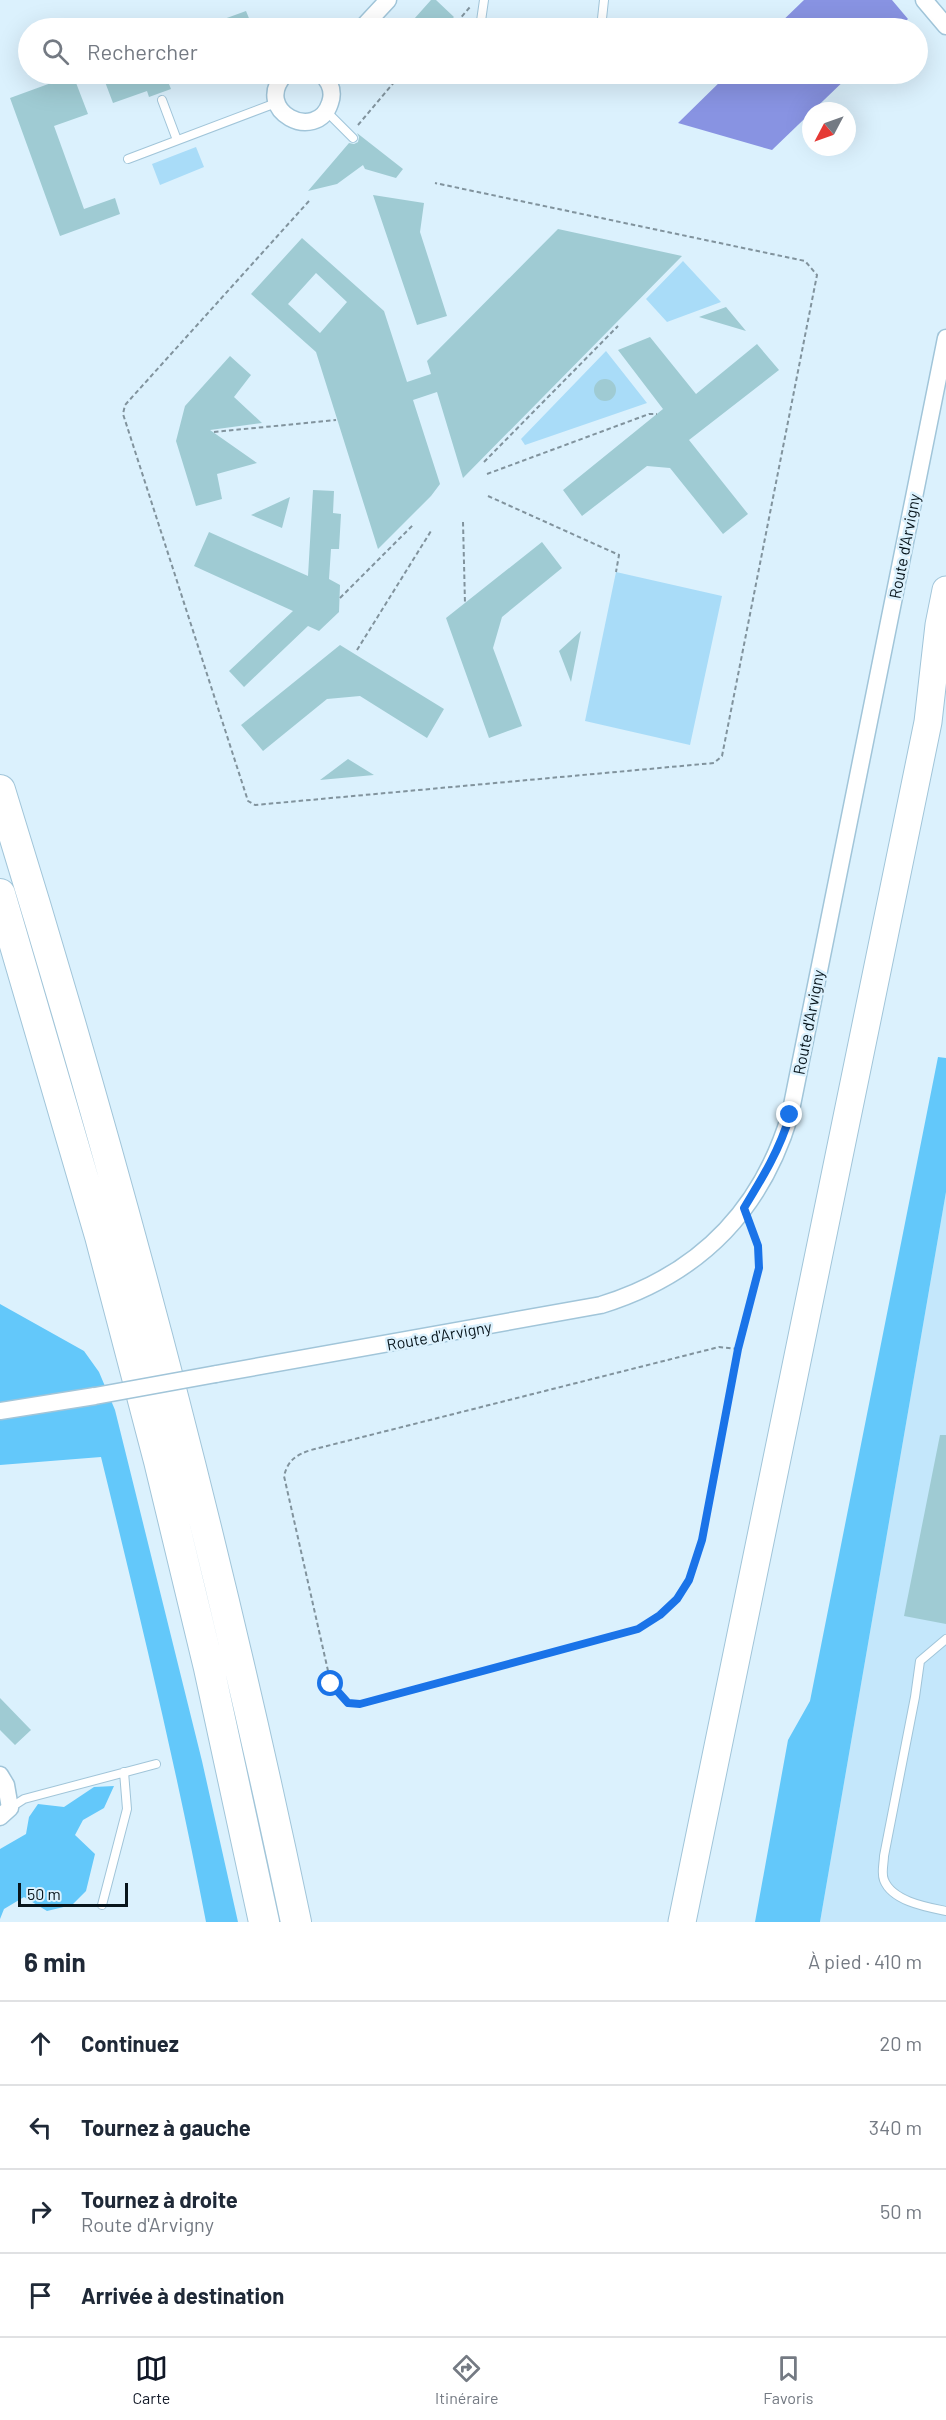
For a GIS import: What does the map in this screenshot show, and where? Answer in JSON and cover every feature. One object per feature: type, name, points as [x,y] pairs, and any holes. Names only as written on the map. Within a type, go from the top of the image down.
[{"type":"highway","points":[[0,790],[57,976],[128,1224],[234,1642],[297,1922]]},
{"type":"highway","points":[[0,894],[97,1225],[159,1461],[209,1668],[264,1922]]},
{"type":"main road","points":[[682,1922],[928,722],[939,625],[946,590]]},
{"type":"main road","points":[[928,722],[946,666]]},
{"type":"street","points":[[371,18],[388,0]]},
{"type":"street","points":[[924,0],[946,26]]},
{"type":"street","points":[[277,84],[276,103],[284,115],[302,122],[312,121],[326,111],[330,104],[331,87],[329,84]]},
{"type":"street","name":"Route d'Arvigny","points":[[0,1411],[95,1396],[610,1302],[645,1289],[691,1263],[713,1244],[744,1208],[772,1164],[790,1115],[946,338]]},
{"type":"street","points":[[0,1774],[6,1785],[5,1812]]},
{"type":"lane","points":[[481,18],[484,0]]},
{"type":"lane","points":[[601,18],[604,0]]},
{"type":"lane","points":[[162,100],[177,140]]},
{"type":"lane","points":[[128,159],[276,103]]},
{"type":"lane","points":[[326,111],[353,138]]},
{"type":"lane","points":[[946,1639],[920,1661],[884,1856],[882,1878],[891,1892],[927,1907],[946,1911]]},
{"type":"lane","points":[[5,1812],[24,1799],[156,1764]]},
{"type":"lane","points":[[102,1905],[127,1809],[124,1772]]},
{"type":"path","points":[[461,18],[476,0]]},
{"type":"path","points":[[340,125],[359,125],[392,84]]},
{"type":"path","points":[[309,201],[125,405],[123,414],[248,801],[255,805],[714,763],[722,756],[817,275],[805,261],[435,183]]},
{"type":"path","points":[[484,462],[618,326]]},
{"type":"path","points":[[487,474],[649,414],[657,414]]},
{"type":"path","points":[[214,432],[336,420]]},
{"type":"path","points":[[488,496],[619,555],[616,572]]},
{"type":"path","points":[[463,522],[465,604]]},
{"type":"path","points":[[340,598],[413,525]]},
{"type":"path","points":[[357,650],[431,531]]},
{"type":"path","points":[[738,1349],[719,1347],[296,1455],[287,1465],[284,1476],[331,1684],[339,1695],[348,1703],[360,1704],[638,1629],[660,1615],[677,1599],[689,1580],[702,1540],[738,1349],[759,1268],[758,1246],[744,1208]]},
{"type":"shaded area","points":[[804,0],[892,0],[907,18],[785,18]]},
{"type":"shaded area","points":[[718,84],[841,84],[822,102],[802,102],[802,121],[772,150],[678,123]]},
{"type":"shaded area","points":[[196,147],[204,167],[160,185],[152,164]]},
{"type":"shaded area","points":[[683,261],[721,302],[667,322],[646,299]]},
{"type":"shaded area","points":[[606,351],[647,403],[525,445],[521,439]]},
{"type":"shaded area","points":[[616,572],[722,596],[690,745],[585,721]]},
{"type":"shaded area","points":[[938,1057],[946,1058],[946,1192],[820,1922],[755,1922],[788,1740],[810,1701]]},
{"type":"shaded area","points":[[946,1192],[946,1922],[820,1922]]},
{"type":"shaded area","points":[[0,1304],[84,1351],[99,1372],[115,1410],[202,1761],[238,1922],[206,1922],[170,1747],[101,1457],[0,1465]]},
{"type":"shaded area","points":[[114,1786],[104,1808],[83,1820],[75,1835],[95,1854],[86,1891],[72,1905],[47,1911],[24,1897],[4,1909],[0,1919],[0,1849],[26,1834],[29,1817],[38,1804],[64,1807],[94,1787]]},
{"type":"building","points":[[431,0],[436,0],[454,17],[453,18],[415,18]]},
{"type":"building","points":[[246,11],[249,18],[227,18]]},
{"type":"building","points":[[48,84],[76,84],[88,114],[54,126],[84,209],[115,198],[120,214],[60,236],[10,98]]},
{"type":"building","points":[[106,84],[169,84],[171,89],[149,97],[147,91],[113,103]]},
{"type":"building","points":[[357,133],[403,169],[396,178],[365,169],[363,165],[337,184],[308,191],[349,143],[358,142]]},
{"type":"building","points":[[373,195],[424,203],[420,232],[447,316],[417,325]]},
{"type":"building","points":[[558,229],[682,256],[463,478],[437,392],[413,400],[440,484],[378,549],[316,352],[251,294],[302,238],[384,311],[407,382],[431,374],[427,361]],"holes":[[[316,273],[347,302],[320,333],[288,304]]]},
{"type":"building","points":[[726,307],[746,331],[699,317]]},
{"type":"building","points":[[650,337],[696,394],[757,344],[779,370],[689,440],[748,514],[723,534],[670,468],[647,466],[582,516],[563,490],[663,409],[618,350]]},
{"type":"building","points":[[230,356],[251,375],[234,397],[262,423],[210,430],[257,463],[217,474],[222,499],[196,506],[176,441],[185,406]]},
{"type":"building","points":[[605,379],[613,382],[616,390],[613,398],[605,401],[597,398],[594,390],[597,382]]},
{"type":"building","points":[[313,490],[334,491],[333,513],[341,514],[339,549],[331,549],[329,579],[340,585],[339,612],[319,631],[308,626],[244,687],[229,671],[293,611],[194,566],[209,532],[308,576]]},
{"type":"building","points":[[290,497],[282,528],[251,515]]},
{"type":"building","points":[[542,542],[562,568],[502,617],[493,648],[522,726],[489,738],[446,618]]},
{"type":"building","points":[[581,631],[571,682],[559,651]]},
{"type":"building","points":[[340,645],[444,709],[427,738],[360,696],[327,699],[263,751],[241,725]]},
{"type":"building","points":[[348,759],[374,775],[320,780]]},
{"type":"building","points":[[940,1435],[946,1435],[946,1624],[904,1616]]},
{"type":"building","points":[[0,1698],[31,1730],[15,1745],[0,1730]]},
{"type":"route","points":[[331,1684],[348,1703],[360,1704],[638,1629],[660,1615],[677,1599],[689,1580],[702,1540],[738,1349],[759,1268],[758,1246],[744,1208],[772,1164],[790,1115]]}]
